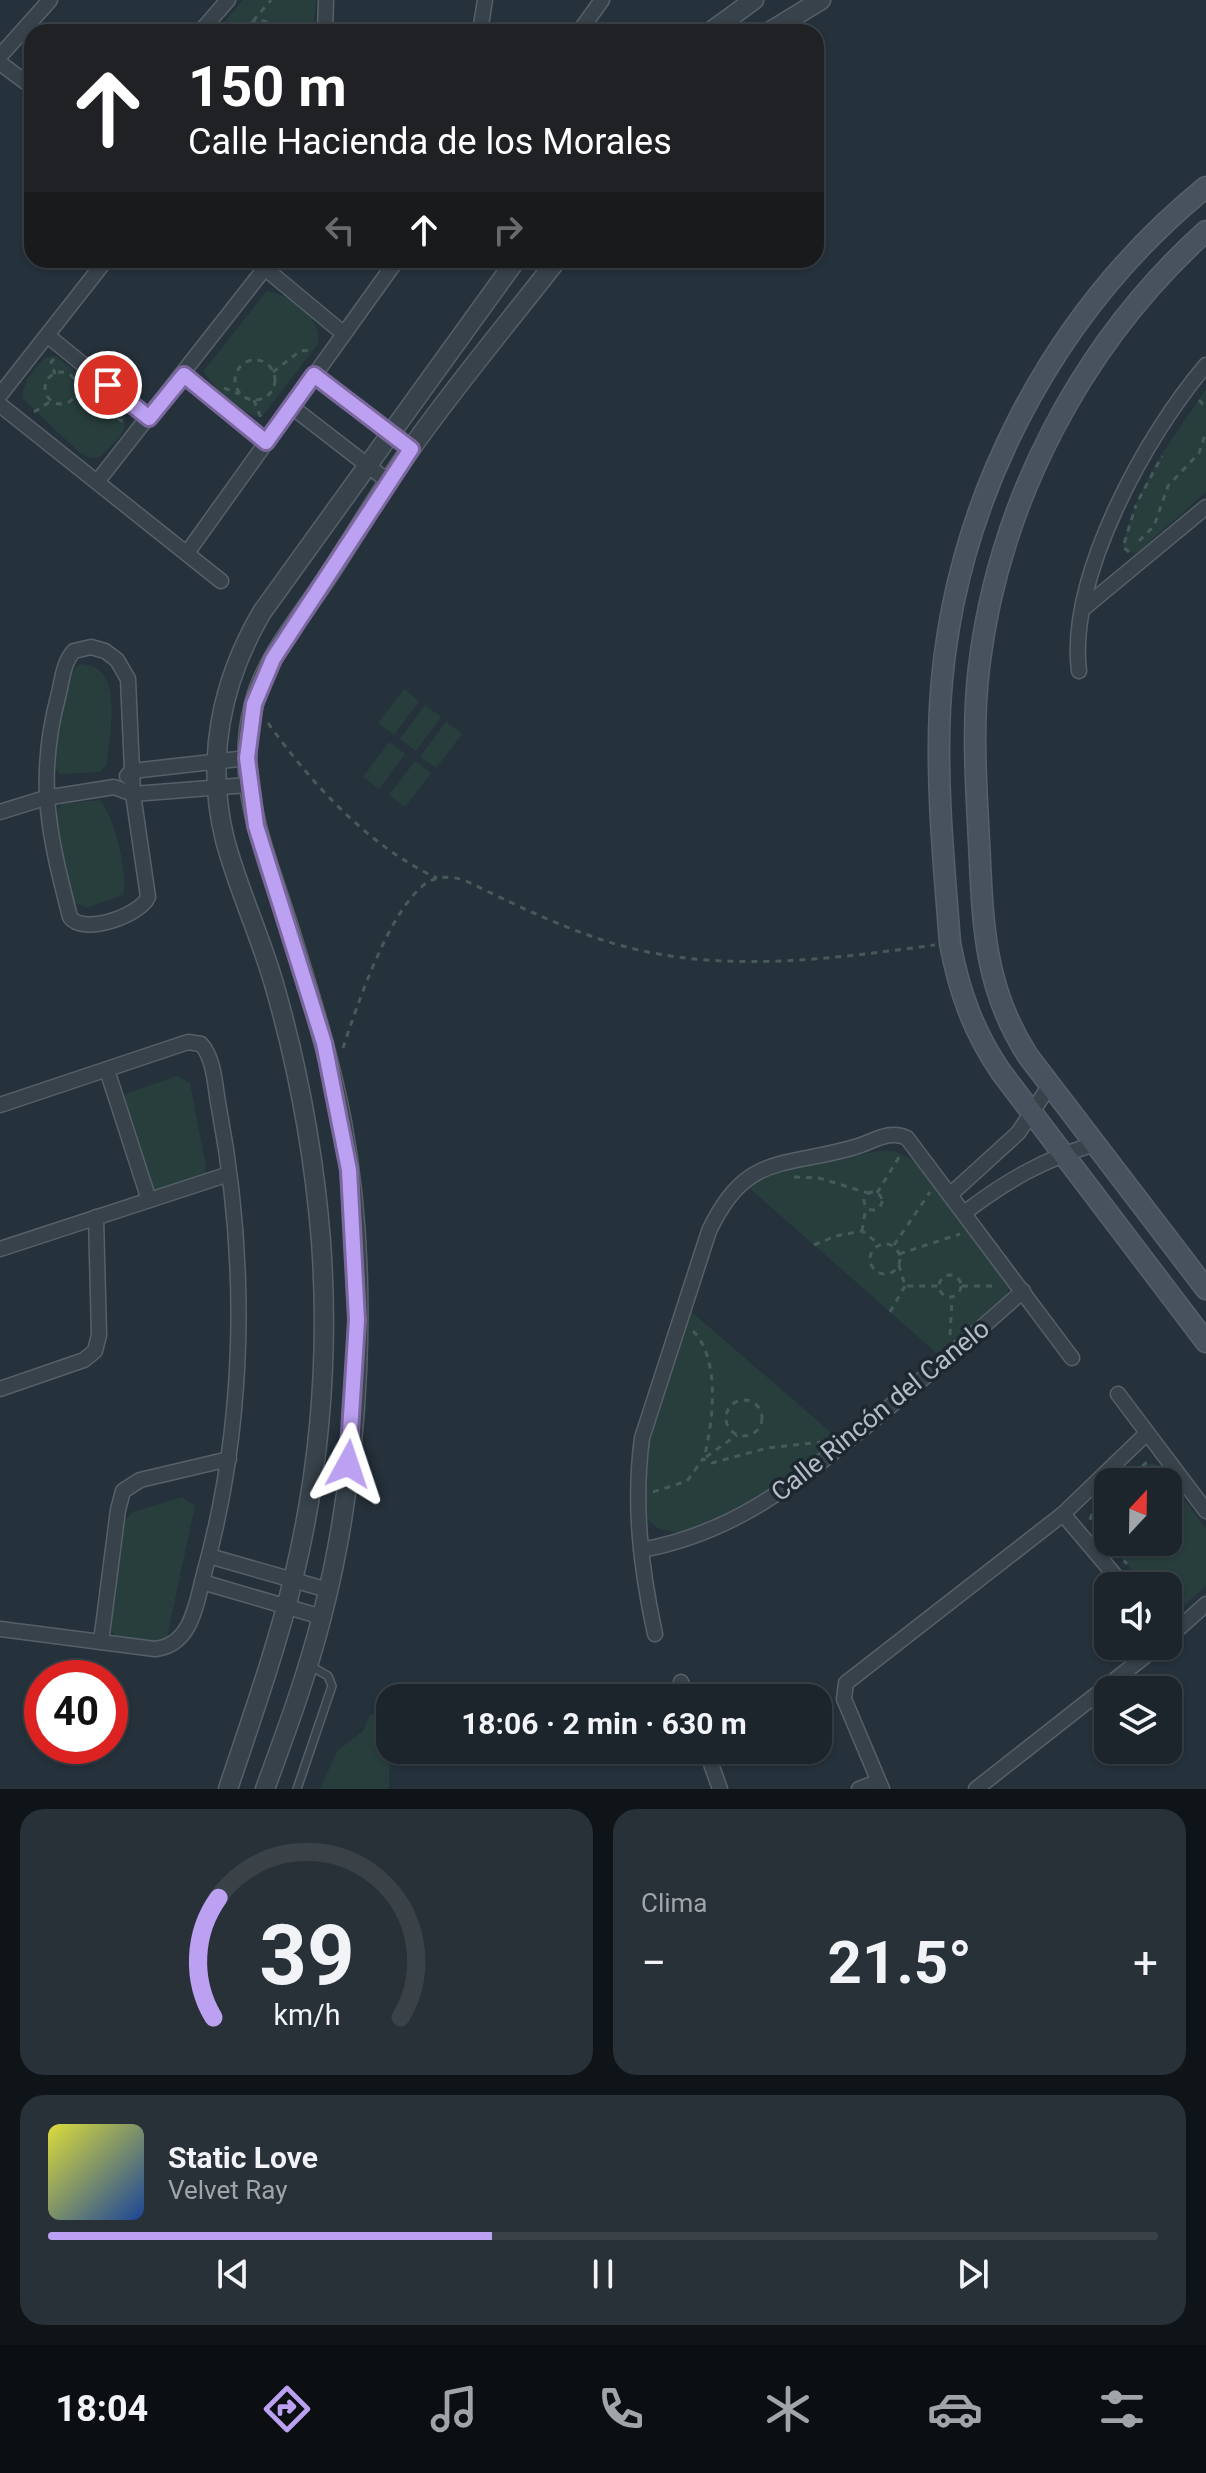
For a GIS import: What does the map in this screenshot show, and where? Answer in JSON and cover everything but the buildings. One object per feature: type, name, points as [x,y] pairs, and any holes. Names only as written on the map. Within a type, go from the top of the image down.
[{"type":"main road","points":[[1206,187],[1138,249],[1070,331],[1025,405],[987,489],[952,609],[940,706],[939,776],[950,943],[963,1002],[973,1025],[985,1049],[1062,1154],[1206,1342]]},
{"type":"main road","points":[[1206,231],[1132,310],[1095,359],[1060,414],[1014,523],[983,642],[975,740],[987,957],[1004,1014],[1050,1085],[1206,1289]]},
{"type":"street","points":[[29,24],[50,0]]},
{"type":"street","points":[[207,24],[228,0]]},
{"type":"street","points":[[325,24],[326,0]]},
{"type":"street","points":[[481,24],[485,0]]},
{"type":"street","points":[[585,24],[602,0]]},
{"type":"street","points":[[721,24],[754,0]]},
{"type":"street","points":[[782,24],[821,0]]},
{"type":"street","points":[[0,56],[24,29]]},
{"type":"street","points":[[0,63],[24,81]]},
{"type":"street","points":[[0,395],[100,268]]},
{"type":"street","points":[[97,482],[184,375],[257,268]]},
{"type":"street","points":[[265,268],[344,334]]},
{"type":"street","points":[[187,553],[292,407],[309,369],[344,334],[391,268]]},
{"type":"street","points":[[228,1789],[293,1580],[314,1471],[323,1350],[321,1242],[306,1127],[282,1013],[225,837],[217,788],[224,698],[231,674],[250,633],[510,268]]},
{"type":"street","points":[[265,1789],[308,1665],[328,1590],[348,1464],[356,1356],[353,1220],[342,1120],[312,1002],[261,846],[248,785],[247,758],[254,704],[285,639],[411,449],[551,268]]},
{"type":"street","points":[[48,336],[149,418]]},
{"type":"street","points":[[1079,671],[1076,648],[1103,536],[1124,490],[1158,431],[1206,365]]},
{"type":"street","points":[[309,369],[411,449]]},
{"type":"street","points":[[184,375],[266,442]]},
{"type":"street","points":[[0,405],[221,581]]},
{"type":"street","points":[[292,407],[389,482]]},
{"type":"street","points":[[1084,608],[1206,507]]},
{"type":"street","points":[[79,648],[98,648],[111,655],[128,679],[133,794],[147,901],[138,910],[85,926],[74,922],[70,917],[51,838],[45,798],[48,741],[55,709],[67,661],[79,648]]},
{"type":"street","points":[[114,787],[132,771],[247,758]]},
{"type":"street","points":[[0,812],[45,798],[114,787],[133,794],[248,785]]},
{"type":"street","points":[[282,1013],[312,1002]]},
{"type":"street","points":[[0,1105],[188,1042],[201,1044],[208,1055],[229,1174],[239,1291],[236,1407],[229,1459],[202,1582],[189,1623],[176,1643],[155,1649],[0,1629]]},
{"type":"street","points":[[107,1070],[149,1200]]},
{"type":"street","points":[[951,1194],[1001,1151],[1050,1085]]},
{"type":"street","points":[[655,1634],[641,1550],[637,1490],[642,1438],[694,1272],[718,1212],[743,1180],[788,1160],[853,1148],[888,1135],[900,1134],[913,1143],[1016,1288],[1072,1358]]},
{"type":"street","points":[[964,1213],[1021,1173],[1062,1154],[1095,1144]]},
{"type":"street","points":[[1001,1151],[1021,1173]]},
{"type":"street","points":[[0,1249],[229,1174]]},
{"type":"street","points":[[0,1389],[84,1360],[95,1351],[99,1335],[96,1217]]},
{"type":"street","name":"Calle Rincón del Canelo","points":[[641,1550],[664,1546],[714,1528],[789,1488],[924,1379],[1016,1288]]},
{"type":"street","points":[[1118,1394],[1206,1511]]},
{"type":"street","points":[[859,1789],[880,1785],[844,1699],[846,1683],[1063,1514],[1147,1433]]},
{"type":"street","points":[[101,1642],[123,1491],[140,1480],[229,1459]]},
{"type":"street","points":[[1063,1514],[1112,1572]]},
{"type":"street","points":[[209,1556],[328,1590]]},
{"type":"street","points":[[202,1582],[322,1617]]},
{"type":"street","points":[[1182,1625],[1206,1604]]},
{"type":"street","points":[[976,1789],[1140,1660]]},
{"type":"street","points":[[711,1764],[720,1789]]},
{"type":"lane","points":[[297,1789],[332,1686],[328,1676],[308,1665]]},
{"type":"path","points":[[250,24],[271,0]]},
{"type":"path","points":[[253,21],[272,24]]},
{"type":"path","points":[[309,369],[313,350],[318,344]]},
{"type":"path","points":[[254,400],[271,391],[273,372],[300,351],[313,350]]},
{"type":"path","points":[[55,374],[51,362],[56,356]]},
{"type":"path","points":[[46,357],[56,356],[65,362]]},
{"type":"path","points":[[261,418],[254,400],[238,390],[236,372],[251,360],[264,362],[273,372]]},
{"type":"path","points":[[30,408],[34,412],[51,401],[64,404],[75,396],[77,386],[73,377],[64,373],[55,374],[45,386],[51,401]]},
{"type":"path","points":[[1191,411],[1206,389]]},
{"type":"path","points":[[222,391],[231,400]]},
{"type":"path","points":[[75,396],[128,424]]},
{"type":"path","points":[[1199,400],[1206,408]]},
{"type":"path","points":[[251,416],[261,418],[268,413]]},
{"type":"path","points":[[124,432],[128,424],[126,416]]},
{"type":"path","points":[[1137,553],[1142,536],[1154,526],[1168,486],[1199,453],[1206,432]]},
{"type":"path","points":[[1126,530],[1163,455]]},
{"type":"path","points":[[254,704],[297,758],[368,833],[407,863],[437,878]]},
{"type":"path","points":[[332,1080],[360,1000],[385,945],[411,898],[426,883],[437,878],[457,877],[548,919],[618,945],[675,956],[722,961],[807,961],[950,943]]},
{"type":"path","points":[[895,1151],[909,1158]]},
{"type":"path","points":[[877,1193],[901,1154]]},
{"type":"path","points":[[789,1177],[819,1178],[877,1193]]},
{"type":"path","points":[[893,1246],[935,1186]]},
{"type":"path","points":[[862,1231],[866,1207],[864,1198],[868,1193]]},
{"type":"path","points":[[866,1207],[879,1208],[882,1200],[877,1193]]},
{"type":"path","points":[[899,1254],[972,1230]]},
{"type":"path","points":[[862,1231],[879,1245],[893,1246],[899,1254],[905,1286],[890,1312]]},
{"type":"path","points":[[814,1245],[836,1236],[862,1231]]},
{"type":"path","points":[[879,1245],[870,1255],[873,1269],[887,1273],[899,1264]]},
{"type":"path","points":[[952,1275],[959,1279],[962,1286],[960,1293],[952,1298],[944,1296],[939,1286],[941,1279],[952,1275]]},
{"type":"path","points":[[905,1286],[939,1286]]},
{"type":"path","points":[[962,1286],[1016,1288]]},
{"type":"path","points":[[949,1342],[954,1315],[952,1298]]},
{"type":"path","points":[[689,1326],[699,1336],[709,1368],[713,1404],[703,1459]]},
{"type":"path","points":[[642,1496],[687,1481],[712,1450],[725,1445],[737,1435],[754,1433],[761,1424],[761,1412],[748,1400],[736,1402],[727,1410],[728,1428],[737,1435]]},
{"type":"path","points":[[703,1459],[712,1463],[767,1448],[825,1441]]},
{"type":"path","points":[[1140,1468],[1146,1463]]},
{"type":"green space","points":[[243,0],[316,0],[314,24],[223,24]]},
{"type":"green space","points":[[267,291],[303,309],[315,325],[318,344],[261,418],[228,399],[212,384],[204,370]]},
{"type":"green space","points":[[56,356],[119,407],[123,415],[122,434],[100,457],[90,458],[80,453],[22,398],[33,371],[46,357]]},
{"type":"green space","points":[[1206,389],[1206,492],[1137,553],[1127,552],[1123,547],[1135,505],[1168,445]]},
{"type":"green space","points":[[80,664],[94,667],[104,676],[109,688],[112,703],[107,764],[100,772],[60,774],[52,765],[58,711],[66,684]]},
{"type":"green space","points":[[404,689],[419,701],[394,735],[378,723]]},
{"type":"green space","points":[[425,705],[441,717],[416,751],[400,739]]},
{"type":"green space","points":[[446,722],[462,734],[436,768],[420,757]]},
{"type":"green space","points":[[389,742],[405,754],[379,789],[363,777]]},
{"type":"green space","points":[[415,761],[431,773],[405,807],[389,795]]},
{"type":"green space","points":[[100,800],[115,832],[122,860],[123,895],[86,908],[75,903],[61,861],[53,816],[62,804]]},
{"type":"green space","points":[[177,1076],[190,1083],[206,1167],[203,1179],[160,1194],[149,1188],[121,1106],[125,1094]]},
{"type":"green space","points":[[878,1151],[895,1151],[917,1162],[1010,1286],[1004,1301],[941,1357],[747,1186],[771,1174]]},
{"type":"green space","points":[[688,1309],[841,1441],[800,1480],[703,1525],[677,1533],[658,1528],[645,1518],[644,1464],[653,1411]]},
{"type":"green space","points":[[1146,1463],[1161,1468],[1140,1468]]},
{"type":"green space","points":[[1182,1496],[1206,1529],[1206,1586],[1182,1607],[1182,1572],[1134,1572],[1120,1556],[1182,1556]]},
{"type":"green space","points":[[182,1497],[195,1506],[167,1637],[156,1643],[117,1638],[111,1630],[124,1521],[133,1512]]},
{"type":"green space","points":[[376,1714],[376,1764],[389,1764],[389,1789],[320,1789],[337,1751],[363,1731],[370,1715]]},
{"type":"route","points":[[108,385],[149,418],[184,375],[266,442],[314,375],[411,449],[273,659],[254,704],[247,758],[251,805],[261,846],[324,1043],[342,1120],[355,1246],[357,1320],[348,1464]]}]
